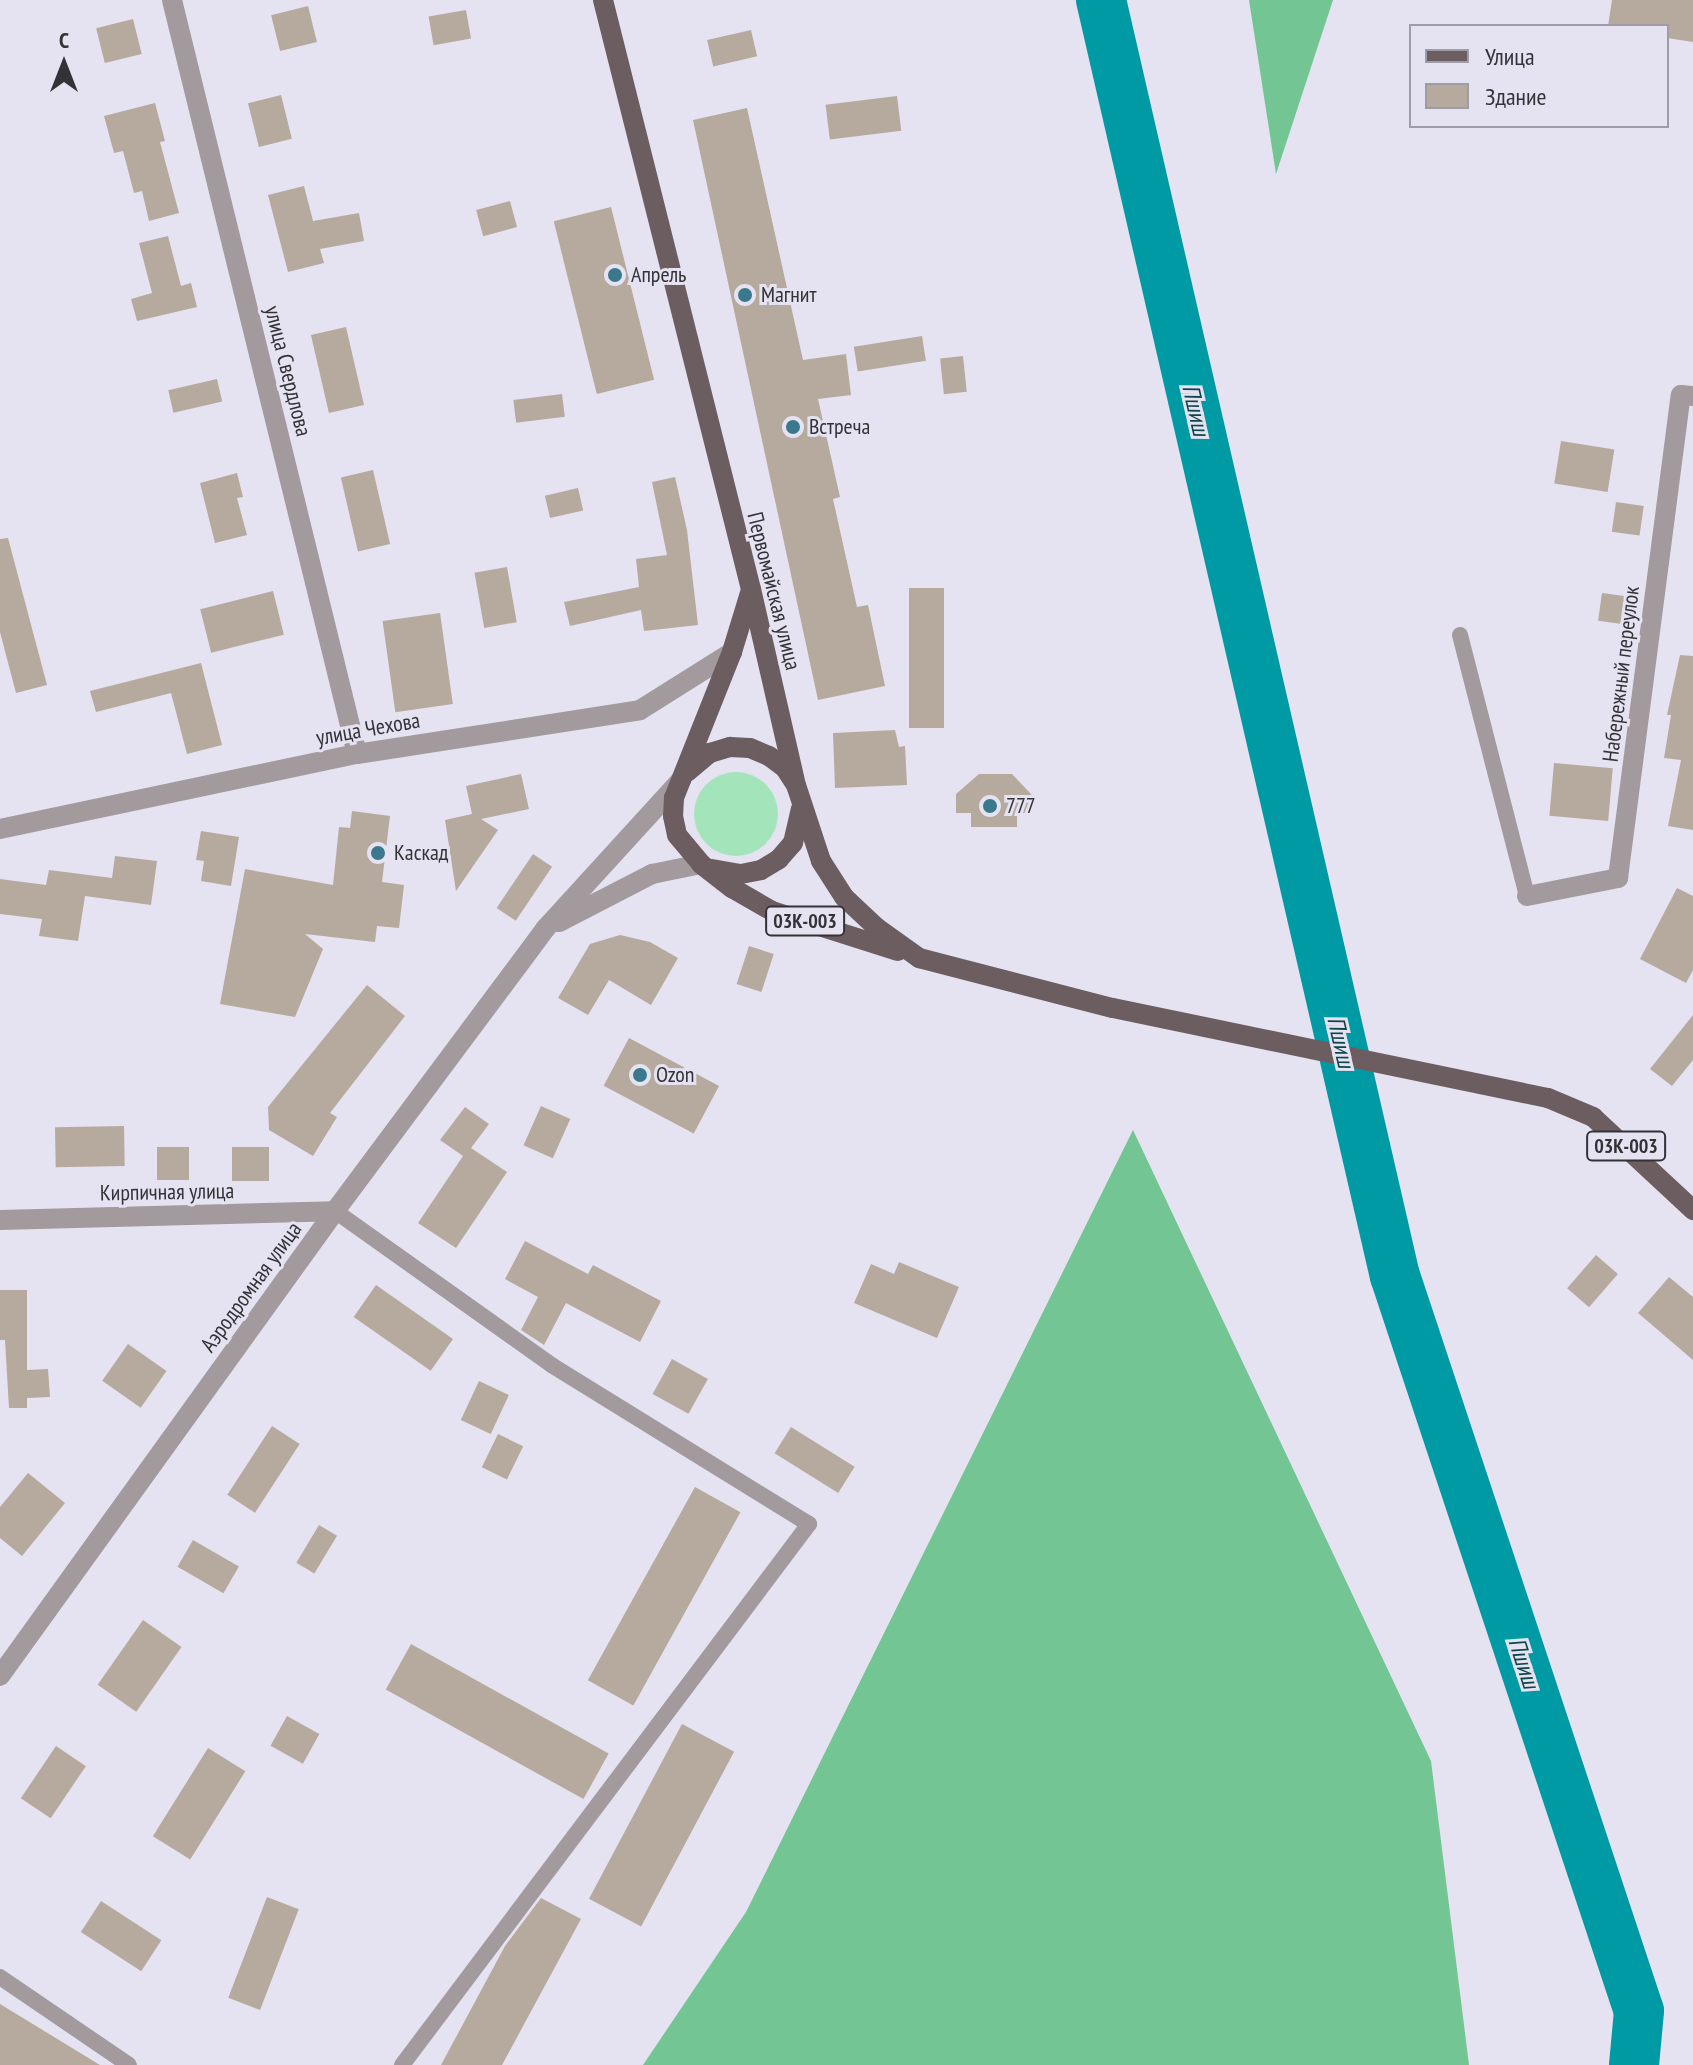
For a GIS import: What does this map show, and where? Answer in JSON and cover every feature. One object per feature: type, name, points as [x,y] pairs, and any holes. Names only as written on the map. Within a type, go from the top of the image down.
[{"type":"main road","name":"Первомайская улица","points":[[603,0],[751,589],[798,794],[821,861],[844,897],[877,928],[919,958],[1113,1008],[1548,1098],[1593,1117],[1693,1210]]},
{"type":"main road","name":"03К-003","points":[[751,589],[732,652],[681,780],[673,816],[677,835],[701,864],[732,888],[772,911],[919,958]]},
{"type":"main road","points":[[681,780],[693,764],[710,753],[730,747],[750,748],[769,756],[785,768],[798,794],[800,823],[793,843],[779,859],[761,870],[741,874],[720,872],[701,864]]},
{"type":"street","name":"улица Свердлова","points":[[172,0],[357,754]]},
{"type":"street","name":"Набережный переулок","points":[[1527,896],[1618,878],[1681,395],[1693,396]]},
{"type":"street","name":"улица Чехова","points":[[0,829],[357,754],[640,710],[732,652]]},
{"type":"street","name":"Аэродромная улица","points":[[0,1676],[335,1211],[545,929],[681,780]]},
{"type":"street","name":"Аэродромная улица","points":[[545,929],[652,874],[701,864]]},
{"type":"street","name":"Кирпичная улица","points":[[0,1220],[335,1211]]},
{"type":"lane","points":[[1460,635],[1527,896]]},
{"type":"lane","points":[[335,1211],[553,1366],[809,1524],[402,2065]]},
{"type":"lane","points":[[0,1977],[129,2065]]},
{"type":"green space","points":[[1249,0],[1333,0],[1276,174]]},
{"type":"green space","points":[[736,772],[752,775],[766,784],[775,798],[778,814],[775,830],[766,844],[752,853],[736,856],[720,853],[706,844],[697,830],[694,814],[697,798],[706,784],[720,775]]},
{"type":"green space","points":[[1133,1130],[1431,1761],[1469,2065],[643,2065],[746,1912]]},
{"type":"building","points":[[1612,0],[1693,0],[1693,42],[1669,38],[1669,24],[1608,24]]},
{"type":"building","points":[[308,6],[317,42],[280,51],[271,15]]},
{"type":"building","points":[[466,10],[471,39],[434,45],[429,17]]},
{"type":"building","points":[[133,19],[142,54],[105,63],[96,28]]},
{"type":"building","points":[[751,30],[757,56],[713,66],[707,40]]},
{"type":"building","points":[[281,95],[292,139],[259,147],[248,103]]},
{"type":"building","points":[[897,96],[901,131],[830,140],[826,105]]},
{"type":"building","points":[[155,103],[165,141],[160,142],[179,213],[149,221],[142,191],[134,193],[123,151],[114,153],[104,116]]},
{"type":"building","points":[[747,108],[803,360],[846,354],[851,395],[818,399],[840,497],[833,499],[857,607],[868,605],[885,686],[818,700],[693,120]]},
{"type":"building","points":[[304,186],[313,221],[359,213],[364,241],[320,249],[324,263],[288,272],[268,195]]},
{"type":"building","points":[[510,201],[517,227],[483,236],[476,210]]},
{"type":"building","points":[[611,207],[654,380],[597,394],[554,221]]},
{"type":"building","points":[[168,236],[181,286],[191,283],[197,307],[137,321],[131,299],[152,293],[139,243]]},
{"type":"building","points":[[346,327],[364,405],[329,413],[311,335]]},
{"type":"building","points":[[922,336],[926,361],[858,371],[854,347]]},
{"type":"building","points":[[963,356],[967,392],[944,394],[940,358]]},
{"type":"building","points":[[217,379],[222,401],[173,413],[168,390]]},
{"type":"building","points":[[562,394],[565,417],[516,423],[513,400]]},
{"type":"building","points":[[1561,441],[1614,449],[1608,492],[1554,483]]},
{"type":"building","points":[[373,470],[390,544],[358,551],[341,477]]},
{"type":"building","points":[[237,473],[243,497],[237,498],[247,535],[215,543],[200,483]]},
{"type":"building","points":[[675,477],[687,530],[698,625],[644,631],[641,610],[570,626],[564,602],[639,587],[636,559],[667,555],[652,482]]},
{"type":"building","points":[[578,488],[583,510],[550,518],[545,496]]},
{"type":"building","points":[[1616,502],[1644,506],[1640,536],[1612,532]]},
{"type":"building","points":[[8,538],[47,685],[16,693],[0,632],[0,539]]},
{"type":"building","points":[[507,567],[517,622],[484,628],[475,573]]},
{"type":"building","points":[[909,588],[944,588],[944,728],[909,728]]},
{"type":"building","points":[[273,591],[284,635],[211,653],[200,609]]},
{"type":"building","points":[[1602,593],[1637,598],[1633,626],[1598,621]]},
{"type":"building","points":[[440,613],[453,704],[395,712],[383,621]]},
{"type":"building","points":[[1680,655],[1693,656],[1693,830],[1668,826],[1681,760],[1664,758],[1671,715],[1667,715]]},
{"type":"building","points":[[201,663],[222,745],[187,754],[171,693],[96,712],[90,691]]},
{"type":"building","points":[[895,730],[899,747],[905,746],[907,785],[835,788],[833,733]]},
{"type":"building","points":[[1554,763],[1613,768],[1608,821],[1549,816]]},
{"type":"building","points":[[521,774],[529,809],[481,819],[498,830],[456,891],[445,820],[472,814],[466,786]]},
{"type":"building","points":[[979,774],[1012,774],[1031,794],[1031,813],[1017,813],[1017,827],[971,827],[971,813],[956,813],[956,794]]},
{"type":"building","points":[[352,811],[390,816],[382,882],[404,885],[399,928],[377,926],[375,942],[305,934],[323,949],[295,1017],[220,1004],[245,869],[333,885],[339,827],[350,828]]},
{"type":"building","points":[[201,831],[239,837],[231,886],[201,881],[204,861],[196,860]]},
{"type":"building","points":[[533,854],[552,867],[516,921],[497,908]]},
{"type":"building","points":[[115,856],[157,861],[151,905],[85,896],[78,941],[39,936],[42,919],[0,914],[0,879],[46,885],[49,870],[112,878]]},
{"type":"building","points":[[1677,888],[1693,896],[1693,970],[1686,983],[1640,959]]},
{"type":"building","points":[[620,935],[650,942],[678,958],[651,1005],[609,980],[588,1015],[558,998],[590,944]]},
{"type":"building","points":[[749,946],[774,954],[761,992],[737,984]]},
{"type":"building","points":[[367,985],[405,1016],[330,1113],[337,1117],[313,1156],[269,1130],[268,1107]]},
{"type":"building","points":[[1693,1015],[1693,1060],[1672,1086],[1650,1069]]},
{"type":"building","points":[[629,1038],[719,1086],[694,1134],[604,1086]]},
{"type":"building","points":[[541,1106],[570,1119],[553,1158],[524,1145]]},
{"type":"building","points":[[465,1107],[489,1124],[471,1148],[507,1172],[456,1248],[418,1223],[463,1156],[440,1140]]},
{"type":"building","points":[[124,1126],[125,1166],[56,1167],[55,1127]]},
{"type":"building","points":[[157,1147],[189,1147],[189,1180],[157,1180]]},
{"type":"building","points":[[232,1147],[269,1147],[269,1181],[232,1181]]},
{"type":"building","points":[[525,1241],[588,1274],[593,1265],[661,1301],[640,1342],[566,1303],[544,1345],[521,1330],[538,1297],[505,1279]]},
{"type":"building","points":[[1596,1255],[1618,1274],[1589,1307],[1567,1288]]},
{"type":"building","points":[[899,1262],[959,1287],[937,1338],[854,1303],[871,1264],[894,1274]]},
{"type":"building","points":[[1669,1277],[1693,1297],[1693,1360],[1638,1313]]},
{"type":"building","points":[[376,1285],[453,1339],[431,1371],[354,1317]]},
{"type":"building","points":[[0,1290],[27,1290],[27,1370],[48,1369],[50,1397],[27,1398],[27,1408],[9,1408],[5,1340],[0,1340]]},
{"type":"building","points":[[128,1344],[167,1371],[141,1408],[102,1381]]},
{"type":"building","points":[[672,1359],[708,1379],[688,1414],[653,1394]]},
{"type":"building","points":[[479,1381],[509,1395],[491,1434],[461,1420]]},
{"type":"building","points":[[272,1426],[300,1444],[255,1513],[227,1495]]},
{"type":"building","points":[[791,1427],[855,1467],[838,1493],[775,1453]]},
{"type":"building","points":[[498,1434],[523,1446],[507,1480],[482,1467]]},
{"type":"building","points":[[28,1473],[65,1503],[22,1556],[0,1538],[0,1507]]},
{"type":"building","points":[[695,1487],[740,1512],[633,1706],[588,1680]]},
{"type":"building","points":[[319,1525],[337,1536],[314,1574],[296,1563]]},
{"type":"building","points":[[193,1540],[239,1566],[223,1593],[178,1567]]},
{"type":"building","points":[[143,1620],[182,1647],[136,1712],[98,1685]]},
{"type":"building","points":[[411,1644],[609,1754],[583,1799],[386,1689]]},
{"type":"building","points":[[287,1716],[319,1734],[303,1764],[271,1746]]},
{"type":"building","points":[[682,1724],[734,1752],[641,1927],[589,1899]]},
{"type":"building","points":[[56,1746],[86,1766],[51,1818],[21,1798]]},
{"type":"building","points":[[208,1748],[245,1771],[190,1860],[153,1836]]},
{"type":"building","points":[[267,1897],[299,1909],[260,2010],[228,1998]]},
{"type":"building","points":[[541,1898],[581,1919],[502,2065],[441,2065],[505,1946]]},
{"type":"building","points":[[101,1901],[161,1940],[141,1971],[81,1932]]},
{"type":"building","points":[[0,2004],[100,2065],[0,2065]]},
{"type":"waterway","name":"Пшиш","points":[[1101,0],[1395,1276],[1639,2011],[1634,2065]]},
{"type":"place","name":"Апрель","points":[[615,275]]},
{"type":"place","name":"Магнит","points":[[745,295]]},
{"type":"place","name":"Встреча","points":[[793,427]]},
{"type":"place","name":"777","points":[[990,806]]},
{"type":"place","name":"Каскад","points":[[378,853]]},
{"type":"place","name":"Ozon","points":[[640,1075]]}]
